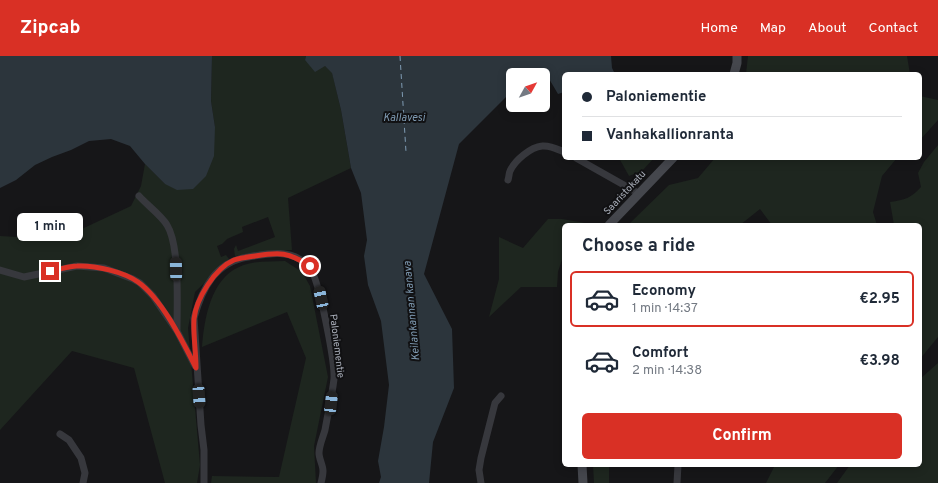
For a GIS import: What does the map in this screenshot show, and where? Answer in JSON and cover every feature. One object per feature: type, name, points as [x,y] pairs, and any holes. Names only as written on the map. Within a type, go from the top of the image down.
[{"type":"main road","points":[[734,72],[737,56]]},
{"type":"main road","name":"Saaristokatu","points":[[610,223],[671,160]]},
{"type":"main road","points":[[582,467],[583,483]]},
{"type":"street","points":[[508,180],[510,170],[518,160],[532,149],[542,146],[552,146],[562,151]]},
{"type":"street","points":[[580,160],[638,193]]},
{"type":"street","points":[[139,196],[166,224],[172,235],[175,257],[177,331]]},
{"type":"street","name":"Paloniementie","points":[[204,483],[204,450],[196,368],[194,318],[198,303],[209,282],[223,267],[234,260],[283,253],[297,258],[310,266],[318,285],[326,323],[334,377],[331,403],[319,454],[323,471],[321,483]]},
{"type":"street","points":[[0,270],[24,277],[76,266],[104,268],[133,279],[140,283],[153,296],[177,331],[196,368]]},
{"type":"street","points":[[481,483],[479,470],[481,458],[495,404],[501,396]]},
{"type":"street","points":[[60,434],[69,440],[81,458],[85,473],[83,483]]},
{"type":"street","points":[[677,483],[678,467]]},
{"type":"shaded area","points":[[212,56],[306,56],[305,60],[325,66],[332,72],[341,110],[351,168],[288,198],[292,250],[235,256],[234,249],[236,245],[238,251],[275,237],[268,217],[242,227],[243,232],[227,239],[222,244],[217,246],[221,257],[226,255],[229,259],[195,292],[188,328],[200,465],[197,483],[165,483],[134,368],[72,351],[0,430],[0,236],[17,237],[71,234],[131,206],[141,186],[145,164],[165,184],[215,127],[211,101]]},
{"type":"shaded area","points":[[748,56],[907,56],[910,72],[746,72]]},
{"type":"shaded area","points":[[922,96],[938,100],[938,120],[922,138]]},
{"type":"shaded area","points":[[938,145],[938,337],[922,357],[922,223],[894,223],[890,202],[907,198],[921,187],[918,173],[924,162]]},
{"type":"shaded area","points":[[620,160],[652,160],[642,171],[629,176]]},
{"type":"shaded area","points":[[713,160],[895,160],[882,176],[873,212],[876,223],[770,223],[760,209],[742,223],[630,223],[669,185],[698,178]]},
{"type":"shaded area","points":[[548,219],[562,219],[585,223],[562,223],[562,259],[558,272],[557,287],[521,287],[489,317],[499,279],[499,237],[523,248]]},
{"type":"shaded area","points":[[285,261],[302,272],[310,286],[328,377],[314,446],[316,483],[211,483],[212,476],[279,477],[306,358],[287,312],[202,347],[207,313],[211,301],[216,290],[229,273],[239,267],[256,262]]},
{"type":"shaded area","points":[[938,363],[938,483],[837,483],[849,467],[922,467],[922,377]]},
{"type":"shaded area","points":[[593,467],[609,467],[609,483],[594,483]]},
{"type":"shaded area","points":[[774,467],[837,467],[825,483],[766,483]]},
{"type":"water","points":[[0,56],[212,56],[211,101],[215,127],[214,156],[206,176],[193,189],[177,190],[165,184],[130,146],[111,139],[89,141],[52,157],[35,165],[16,180],[0,188]]},
{"type":"water","name":"Kallavesi","points":[[306,56],[611,56],[612,68],[614,72],[562,72],[562,93],[558,94],[550,80],[550,68],[506,68],[506,97],[459,144],[424,274],[452,329],[454,388],[433,442],[429,483],[379,483],[381,477],[378,461],[389,385],[381,321],[368,285],[364,256],[367,240],[361,193],[351,168],[341,110],[332,73],[325,66],[315,72],[305,60]]},
{"type":"ferry route","points":[[400,56],[406,152]]},
{"type":"route","points":[[50,271],[76,266],[104,268],[140,283],[153,296],[177,331],[196,368],[194,318],[198,303],[209,282],[223,267],[234,260],[258,255],[283,253],[297,258],[310,266]]},
{"type":"water label","name":"Keilankannan kanava","points":[[411,311]]}]
